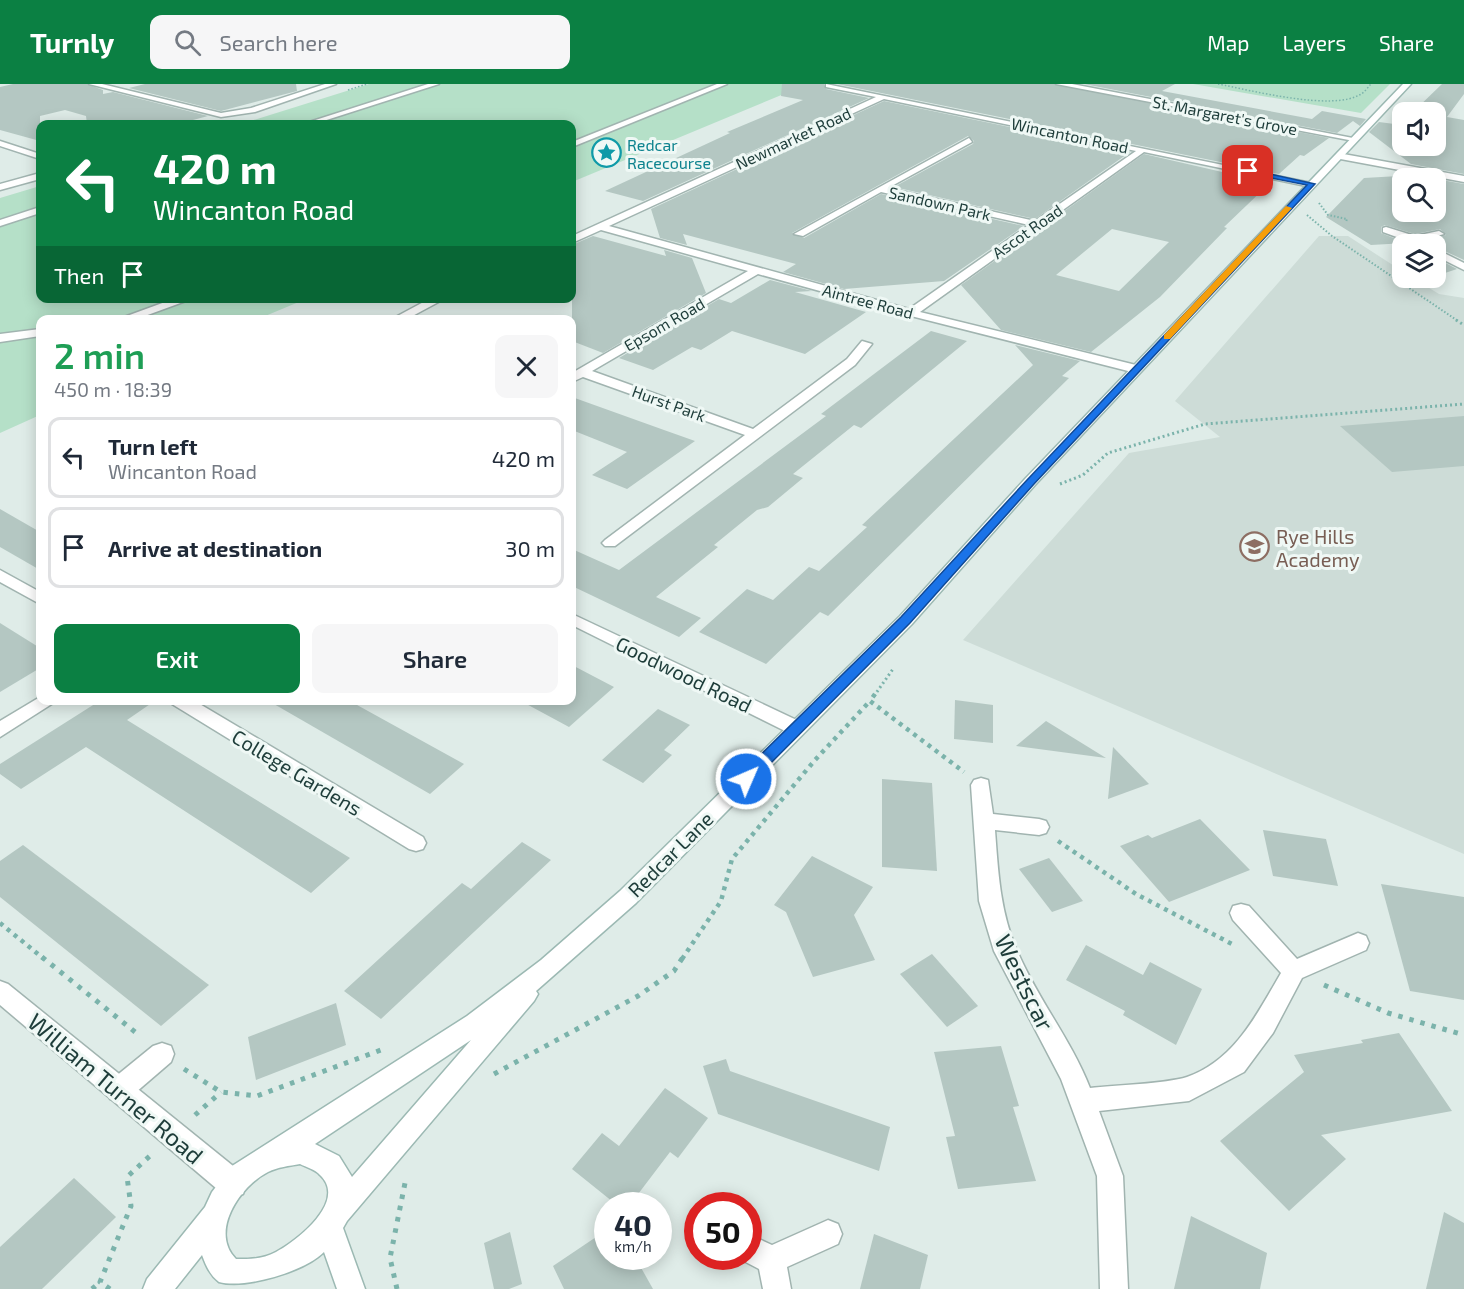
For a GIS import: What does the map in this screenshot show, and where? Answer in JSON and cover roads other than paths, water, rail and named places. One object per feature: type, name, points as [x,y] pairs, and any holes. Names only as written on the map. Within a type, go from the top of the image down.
[{"type":"street","points":[[93,84],[221,115],[252,110],[332,84]]},
{"type":"street","points":[[320,120],[435,84]]},
{"type":"street","points":[[576,143],[723,84]]},
{"type":"street","name":"St. Margaret's Grove","points":[[1060,84],[1354,139]]},
{"type":"street","name":"Redcar Lane","points":[[275,1155],[475,1024],[549,967],[628,897],[906,620],[1030,482],[1407,84]]},
{"type":"street","name":"Wincanton Road","points":[[829,85],[1311,184]]},
{"type":"street","name":"Newmarket Road","points":[[576,238],[884,96]]},
{"type":"street","name":"Sandown Park","points":[[799,234],[969,140]]},
{"type":"street","points":[[0,143],[36,156]]},
{"type":"street","name":"Ascot Road","points":[[911,313],[1142,150]]},
{"type":"street","points":[[1338,156],[1464,179]]},
{"type":"street","points":[[0,187],[36,177]]},
{"type":"street","name":"Sandown Park","points":[[879,189],[1037,224]]},
{"type":"street","points":[[0,223],[36,211]]},
{"type":"street","name":"Aintree Road","points":[[600,227],[911,313],[1136,369]]},
{"type":"street","points":[[1386,230],[1397,234]]},
{"type":"street","points":[[1446,257],[1464,267]]},
{"type":"street","name":"Epsom Road","points":[[577,375],[757,270]]},
{"type":"street","points":[[136,315],[174,303]]},
{"type":"street","points":[[405,315],[431,303]]},
{"type":"street","points":[[0,338],[36,334]]},
{"type":"street","points":[[610,543],[757,435],[851,362],[866,344]]},
{"type":"street","name":"Hurst Park","points":[[577,375],[757,435]]},
{"type":"street","points":[[0,575],[36,597]]},
{"type":"street","name":"Goodwood Road","points":[[576,621],[796,728]]},
{"type":"street","points":[[0,730],[41,705]]},
{"type":"street","name":"College Gardens","points":[[186,705],[416,843]]},
{"type":"street","name":"Westscar","points":[[981,785],[990,901],[1005,951],[1072,1074],[1110,1176],[1114,1289]]},
{"type":"street","points":[[984,821],[1039,827]]},
{"type":"street","points":[[1241,913],[1294,971]]},
{"type":"street","points":[[1082,1101],[1189,1089],[1235,1064],[1264,1025],[1294,971],[1358,943]]},
{"type":"street","name":"Redcar Lane","points":[[337,1222],[549,967]]},
{"type":"street","name":"William Turner Road","points":[[0,991],[233,1184]]},
{"type":"street","points":[[119,1090],[162,1054]]},
{"type":"street","points":[[157,1289],[214,1217],[233,1184],[253,1166],[275,1155],[301,1151],[319,1156],[330,1165],[342,1191],[337,1222],[351,1289]]},
{"type":"street","points":[[214,1217],[212,1240],[216,1257],[229,1273],[241,1279],[272,1284],[303,1266],[337,1222]]},
{"type":"street","points":[[762,1253],[828,1234]]},
{"type":"street","points":[[762,1258],[777,1289]]},
{"type":"place","name":"Redcar Racecourse","points":[[606,153]]},
{"type":"place","name":"Rye Hills Academy","points":[[1255,547]]}]
